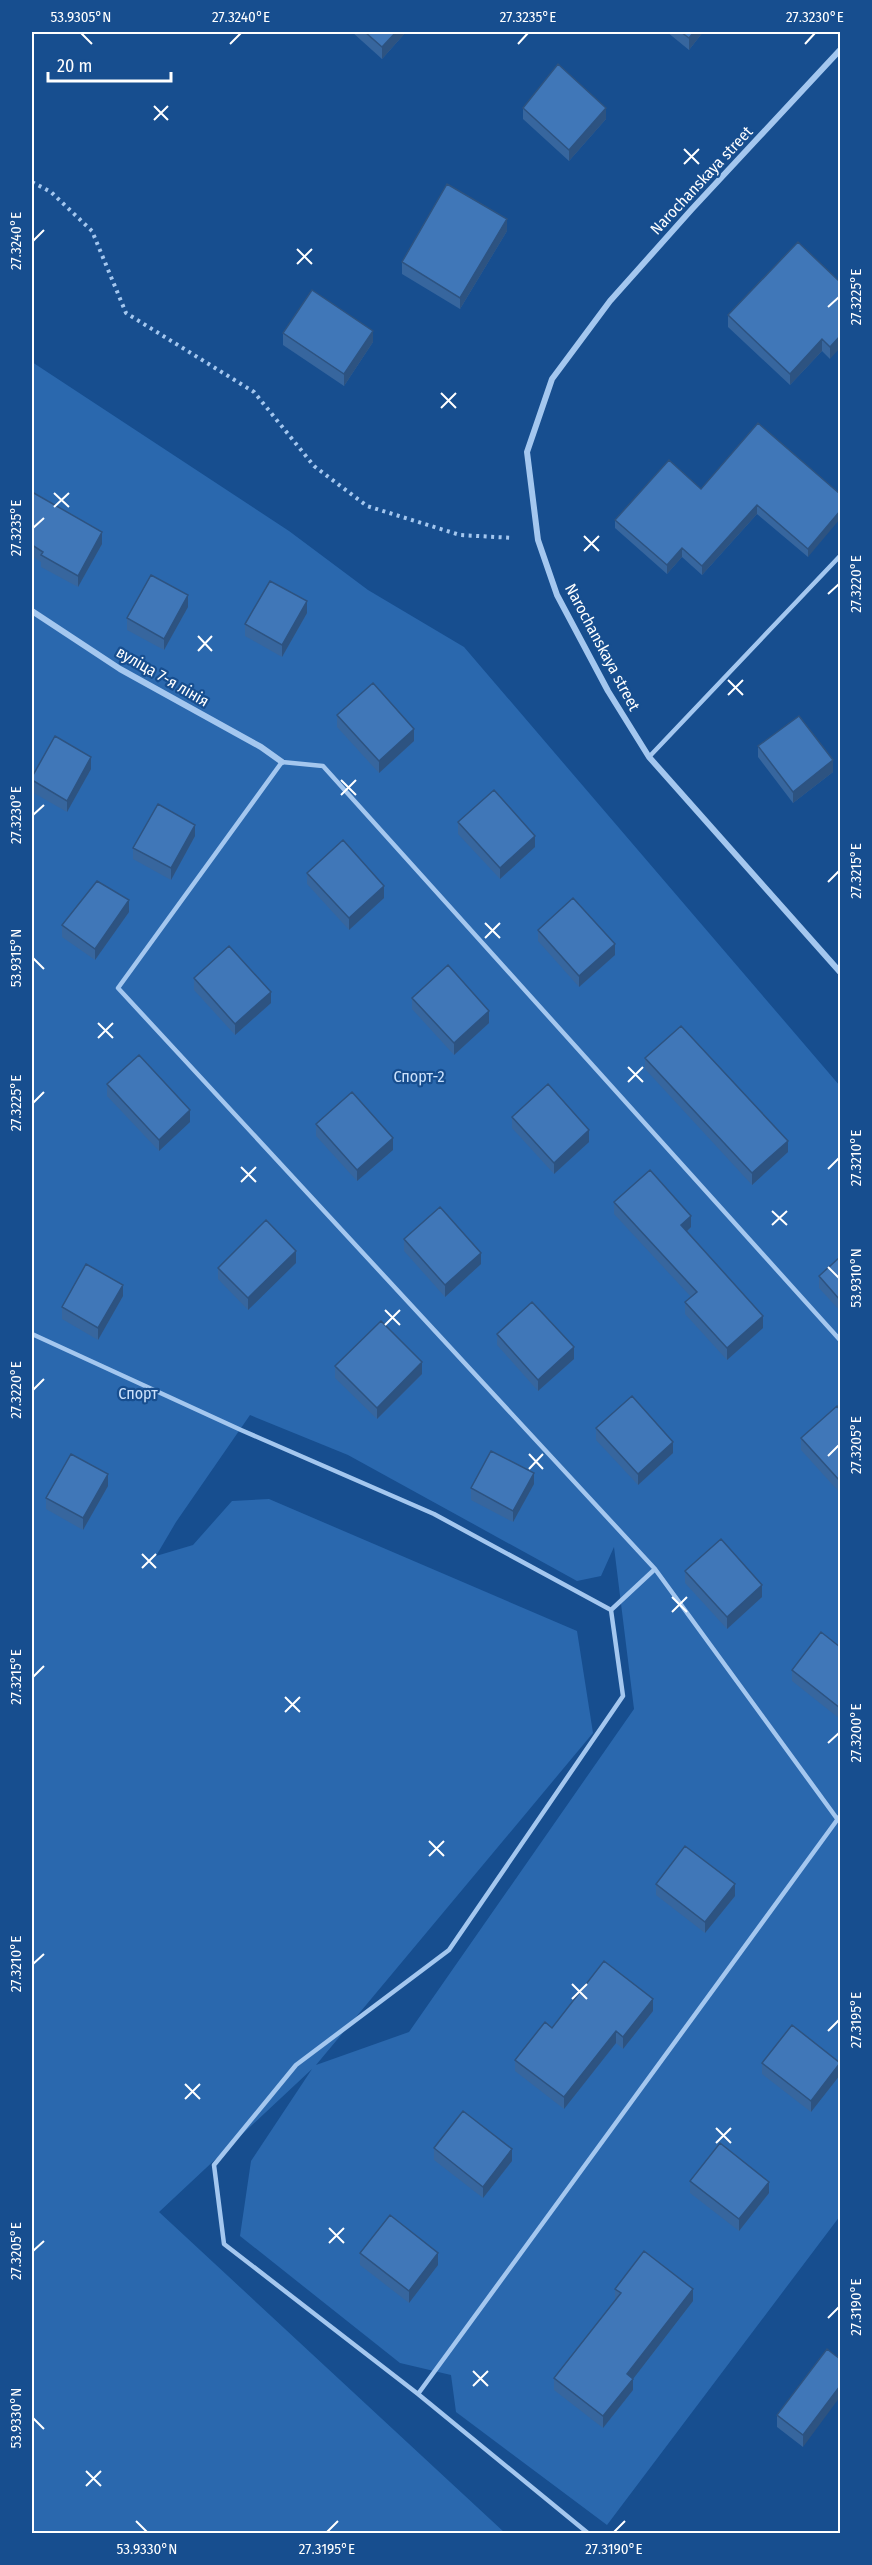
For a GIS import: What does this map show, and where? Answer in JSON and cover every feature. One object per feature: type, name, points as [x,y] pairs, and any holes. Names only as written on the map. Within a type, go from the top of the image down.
[{"type":"street","name":"Narochanskaya street","points":[[840,50],[617,292],[552,379],[527,452],[538,540],[557,595],[608,691],[649,757],[840,972]]},
{"type":"street","name":"вуліца 7-я лінія","points":[[32,611],[120,669],[261,747],[282,762]]},
{"type":"lane","points":[[649,757],[840,556]]},
{"type":"lane","points":[[418,2394],[839,1818],[654,1569],[118,988],[282,762],[323,766],[840,1340]]},
{"type":"lane","points":[[32,1334],[241,1430],[434,1514],[611,1610]]},
{"type":"lane","points":[[611,1610],[654,1569]]},
{"type":"lane","points":[[589,2534],[418,2394],[224,2244],[214,2165],[296,2065],[449,1950],[623,1696],[611,1610]]},
{"type":"path","points":[[32,182],[51,192],[92,231],[126,313],[254,392],[314,466],[367,506],[460,535],[538,540]]},
{"type":"green space","name":"Спорт-2","points":[[32,362],[289,531],[368,590],[464,647],[840,1086],[840,2216],[607,2525],[456,2412],[451,2375],[400,2363],[240,2236],[251,2161],[312,2069],[159,2212],[505,2533],[32,2533]],"holes":[[[250,1415],[348,1455],[577,1581],[601,1576],[614,1547],[634,1709],[409,2032],[316,2065],[593,1733],[577,1631],[269,1499],[232,1501],[193,1545],[156,1556],[176,1522]]]},
{"type":"building","points":[[365,32],[396,32],[382,47]]},
{"type":"building","points":[[681,32],[694,32],[689,38]]},
{"type":"building","points":[[558,64],[606,108],[569,150],[523,108]]},
{"type":"building","points":[[447,184],[507,219],[460,298],[402,262]]},
{"type":"building","points":[[798,242],[840,282],[840,336],[830,347],[822,339],[790,374],[728,315]]},
{"type":"building","points":[[312,290],[373,331],[344,374],[283,333]]},
{"type":"building","points":[[758,423],[840,494],[840,511],[808,549],[757,505],[702,566],[682,548],[667,565],[615,520],[669,460],[701,489]]},
{"type":"building","points":[[32,492],[102,532],[78,576],[41,555],[43,552],[32,545]]},
{"type":"building","points":[[151,575],[188,595],[164,639],[127,618]]},
{"type":"building","points":[[270,581],[307,601],[282,645],[245,624]]},
{"type":"building","points":[[373,683],[414,729],[379,761],[337,715]]},
{"type":"building","points":[[799,716],[833,760],[793,792],[758,746]]},
{"type":"building","points":[[55,736],[91,757],[67,801],[32,780]]},
{"type":"building","points":[[494,790],[535,836],[500,868],[458,822]]},
{"type":"building","points":[[158,804],[195,825],[171,868],[133,848]]},
{"type":"building","points":[[343,840],[384,886],[349,918],[307,873]]},
{"type":"building","points":[[97,881],[129,900],[95,949],[62,925]]},
{"type":"building","points":[[573,898],[615,944],[579,976],[538,930]]},
{"type":"building","points":[[229,946],[271,992],[235,1024],[194,978]]},
{"type":"building","points":[[448,965],[489,1011],[454,1043],[412,998]]},
{"type":"building","points":[[681,1026],[788,1141],[752,1173],[645,1058]]},
{"type":"building","points":[[139,1055],[190,1110],[159,1140],[107,1084]]},
{"type":"building","points":[[548,1084],[589,1130],[554,1163],[512,1117]]},
{"type":"building","points":[[352,1092],[393,1138],[357,1170],[316,1124]]},
{"type":"building","points":[[650,1170],[691,1216],[681,1225],[763,1316],[727,1348],[685,1302],[697,1292],[614,1202]]},
{"type":"building","points":[[440,1207],[481,1253],[445,1285],[404,1239]]},
{"type":"building","points":[[266,1220],[296,1251],[248,1298],[218,1268]]},
{"type":"building","points":[[840,1257],[840,1300],[819,1276]]},
{"type":"building","points":[[86,1264],[123,1285],[98,1328],[62,1307]]},
{"type":"building","points":[[532,1302],[574,1347],[538,1380],[497,1334]]},
{"type":"building","points":[[381,1321],[422,1362],[377,1408],[335,1366]]},
{"type":"building","points":[[632,1396],[673,1442],[638,1474],[596,1428]]},
{"type":"building","points":[[837,1406],[840,1410],[840,1481],[801,1438]]},
{"type":"building","points":[[491,1451],[534,1473],[513,1511],[471,1488]]},
{"type":"building","points":[[71,1454],[108,1474],[83,1518],[46,1498]]},
{"type":"building","points":[[721,1539],[762,1585],[727,1617],[685,1571]]},
{"type":"building","points":[[821,1632],[840,1647],[840,1708],[792,1670]]},
{"type":"building","points":[[685,1846],[735,1884],[705,1922],[656,1884]]},
{"type":"building","points":[[604,1961],[653,1999],[623,2037],[616,2031],[564,2097],[515,2060],[545,2022],[552,2028]]},
{"type":"building","points":[[792,2025],[840,2063],[811,2101],[762,2063]]},
{"type":"building","points":[[463,2111],[512,2149],[483,2187],[434,2148]]},
{"type":"building","points":[[720,2143],[769,2182],[739,2219],[690,2181]]},
{"type":"building","points":[[390,2215],[438,2253],[409,2291],[360,2253]]},
{"type":"building","points":[[644,2251],[693,2289],[627,2374],[633,2379],[603,2416],[554,2378],[621,2293],[615,2289]]},
{"type":"building","points":[[827,2349],[840,2359],[840,2386],[803,2435],[777,2415]]},
{"type":"park label","name":"Спорт","points":[[138,1393]]}]
